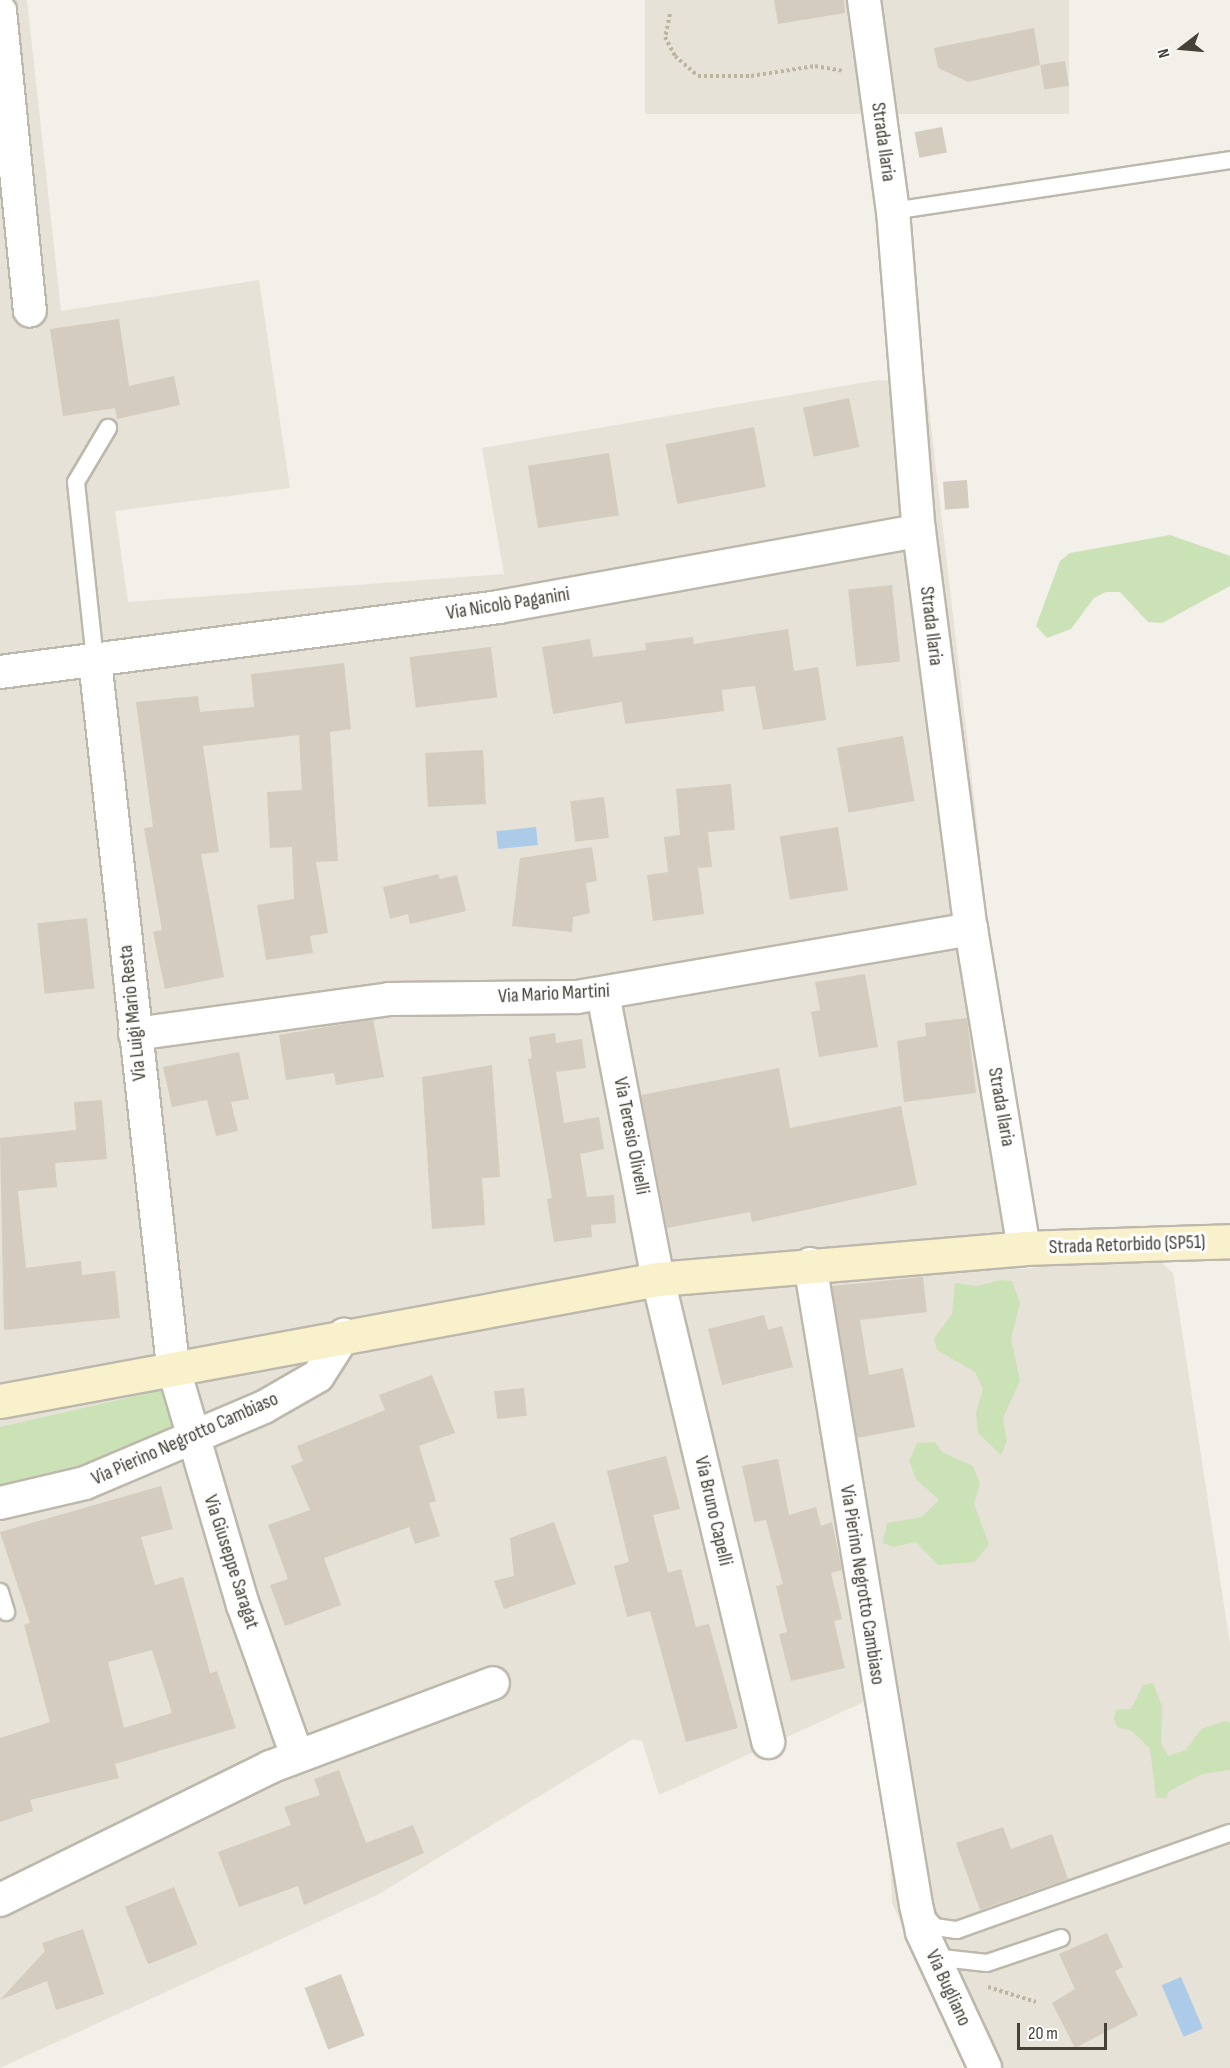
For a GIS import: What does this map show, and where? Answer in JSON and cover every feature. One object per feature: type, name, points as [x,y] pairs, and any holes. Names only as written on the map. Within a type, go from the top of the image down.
[{"type":"street","name":"Strada Ilaria","points":[[864,0],[893,212],[919,531],[971,929],[1024,1248]]},
{"type":"street","points":[[0,11],[30,311]]},
{"type":"street","name":"Via Nicolò Paganini","points":[[0,672],[499,608],[919,531]]},
{"type":"street","name":"Via Luigi Mario Resta","points":[[95,660],[173,1366]]},
{"type":"street","name":"Via Mario Martini","points":[[135,1034],[389,999],[603,994],[971,929]]},
{"type":"street","name":"Via Teresio Olivelli","points":[[603,994],[658,1279]]},
{"type":"street","name":"Strada Retorbido (SP51)","points":[[1024,1248],[1230,1241]]},
{"type":"street","points":[[0,1401],[173,1366],[658,1279],[810,1264],[1024,1248]]},
{"type":"street","name":"Via Pierino Negrotto Cambiaso","points":[[810,1264],[916,1905]]},
{"type":"street","name":"Via Bruno Capelli","points":[[658,1279],[768,1742]]},
{"type":"street","name":"Via Pierino Negrotto Cambiaso","points":[[0,1503],[85,1483],[190,1440],[318,1377],[344,1335]]},
{"type":"street","name":"Via Giuseppe Saragat","points":[[173,1366],[190,1440],[297,1756]]},
{"type":"street","points":[[0,1900],[297,1756],[493,1683]]},
{"type":"street","name":"Via Bugliano","points":[[916,1905],[933,1956],[985,2068]]},
{"type":"lane","points":[[893,212],[1230,160]]},
{"type":"lane","points":[[95,660],[76,482],[108,428]]},
{"type":"lane","points":[[0,1592],[6,1612]]},
{"type":"lane","points":[[916,1905],[935,1927],[957,1930],[1230,1833]]},
{"type":"lane","points":[[933,1956],[994,1962],[1061,1938]]},
{"type":"path","points":[[670,14],[665,37],[675,57],[698,76],[751,76],[815,66],[873,76]]},
{"type":"shaded area","points":[[0,0],[27,0],[61,311],[259,280],[290,488],[115,511],[128,602],[504,574],[482,448],[878,380],[926,383],[976,814],[1020,1269],[1155,1257],[1173,1273],[1230,1644],[1230,2068],[967,2068],[892,1903],[890,1854],[864,1702],[659,1795],[642,1741],[633,1739],[379,1894],[0,2068]]},
{"type":"shaded area","points":[[645,0],[1069,0],[1069,114],[645,114]]},
{"type":"green space","points":[[1170,535],[1230,556],[1230,586],[1162,623],[1148,622],[1120,592],[1106,592],[1094,598],[1071,629],[1047,638],[1036,626],[1060,561],[1070,553]]},
{"type":"green space","points":[[1001,1280],[1012,1281],[1020,1303],[1011,1339],[1020,1381],[1003,1418],[1007,1441],[1001,1455],[978,1433],[976,1413],[983,1389],[975,1372],[937,1350],[934,1339],[952,1314],[955,1283],[977,1286]]},
{"type":"green space","points":[[162,1390],[170,1396],[175,1423],[165,1432],[42,1481],[0,1486],[0,1427]]},
{"type":"green space","points":[[935,1442],[942,1452],[973,1466],[980,1483],[974,1504],[989,1544],[975,1562],[938,1565],[916,1542],[893,1547],[883,1543],[887,1523],[922,1517],[939,1500],[916,1479],[909,1461],[917,1443]]},
{"type":"green space","points":[[1153,1683],[1162,1706],[1161,1743],[1168,1756],[1186,1750],[1201,1729],[1225,1721],[1230,1723],[1230,1770],[1202,1774],[1168,1792],[1167,1798],[1156,1798],[1150,1749],[1132,1731],[1117,1727],[1114,1719],[1116,1710],[1131,1709],[1143,1685]]},
{"type":"water","points":[[536,827],[538,845],[498,849],[496,831]]},
{"type":"water","points":[[1181,1977],[1203,2029],[1184,2037],[1162,1985]]},
{"type":"building","points":[[774,0],[844,0],[845,13],[778,24]]},
{"type":"building","points":[[1034,28],[1040,65],[968,82],[938,68],[934,48]]},
{"type":"building","points":[[1065,61],[1069,86],[1044,90],[1040,65]]},
{"type":"building","points":[[942,127],[947,153],[919,158],[915,132]]},
{"type":"building","points":[[119,319],[129,386],[174,376],[180,405],[117,419],[115,408],[63,416],[50,329]]},
{"type":"building","points":[[849,398],[859,447],[813,457],[803,408]]},
{"type":"building","points":[[754,427],[766,487],[677,504],[666,444]]},
{"type":"building","points":[[609,453],[619,515],[538,528],[528,466]]},
{"type":"building","points":[[967,480],[969,508],[945,510],[943,482]]},
{"type":"building","points":[[892,585],[900,662],[856,666],[848,590]]},
{"type":"building","points":[[788,629],[794,671],[818,667],[826,720],[763,730],[755,686],[722,690],[724,711],[625,724],[622,702],[553,714],[542,647],[590,639],[593,657],[646,650],[645,643],[693,637],[694,644]]},
{"type":"building","points":[[491,647],[497,698],[416,708],[410,657]]},
{"type":"building","points":[[344,663],[351,729],[330,732],[338,861],[316,862],[328,933],[310,936],[313,953],[266,960],[257,905],[294,899],[292,847],[270,848],[267,792],[302,790],[299,735],[203,746],[219,852],[201,854],[224,977],[165,989],[153,932],[162,930],[144,828],[153,827],[136,702],[198,696],[200,712],[254,707],[251,674]]},
{"type":"building","points":[[903,736],[914,801],[848,813],[837,748]]},
{"type":"building","points":[[483,750],[486,804],[428,807],[425,753]]},
{"type":"building","points":[[731,784],[735,830],[708,832],[712,867],[698,868],[704,914],[653,921],[647,875],[668,872],[664,837],[680,835],[676,789]]},
{"type":"building","points":[[604,797],[609,838],[575,842],[570,801]]},
{"type":"building","points":[[838,827],[848,890],[790,899],[780,836]]},
{"type":"building","points":[[592,847],[597,881],[586,883],[590,913],[573,917],[572,932],[512,926],[520,858]]},
{"type":"building","points":[[438,874],[440,879],[457,875],[466,911],[410,924],[408,914],[390,919],[383,887]]},
{"type":"building","points":[[87,918],[94,989],[45,994],[37,923]]},
{"type":"building","points":[[865,974],[878,1047],[819,1057],[811,1012],[820,1010],[815,982]]},
{"type":"building","points":[[967,1018],[976,1093],[904,1102],[897,1041],[926,1036],[925,1023]]},
{"type":"building","points":[[373,1019],[384,1077],[336,1085],[334,1073],[286,1080],[279,1035]]},
{"type":"building","points":[[555,1033],[556,1043],[582,1039],[586,1068],[556,1072],[564,1123],[599,1117],[604,1149],[580,1154],[587,1197],[614,1195],[616,1223],[591,1225],[592,1237],[554,1242],[547,1199],[552,1198],[528,1059],[532,1058],[529,1037]]},
{"type":"building","points":[[239,1052],[249,1099],[231,1102],[238,1131],[216,1136],[207,1100],[172,1107],[163,1067]]},
{"type":"building","points":[[492,1065],[500,1177],[482,1178],[485,1225],[432,1229],[422,1077]]},
{"type":"building","points":[[779,1068],[790,1128],[901,1106],[917,1185],[752,1222],[750,1212],[667,1228],[641,1095]]},
{"type":"building","points":[[102,1100],[107,1159],[55,1163],[57,1187],[18,1191],[26,1268],[81,1261],[82,1275],[115,1271],[120,1318],[4,1330],[0,1138],[76,1130],[74,1102]]},
{"type":"building","points":[[923,1277],[927,1312],[860,1320],[869,1375],[903,1368],[915,1427],[857,1438],[832,1286]]},
{"type":"building","points":[[764,1315],[768,1330],[782,1326],[793,1367],[722,1385],[708,1329]]},
{"type":"building","points":[[432,1375],[455,1433],[419,1446],[436,1501],[429,1503],[440,1536],[415,1544],[409,1527],[324,1558],[341,1605],[285,1626],[270,1585],[288,1579],[268,1525],[310,1510],[291,1466],[303,1461],[297,1446],[385,1410],[379,1395]]},
{"type":"building","points":[[524,1388],[527,1416],[497,1419],[494,1391]]},
{"type":"building","points":[[666,1456],[680,1509],[653,1515],[668,1573],[681,1569],[696,1627],[709,1624],[738,1728],[686,1742],[650,1611],[627,1617],[614,1566],[629,1562],[607,1471]]},
{"type":"building","points":[[778,1459],[789,1515],[816,1507],[821,1526],[832,1522],[842,1570],[831,1573],[842,1619],[834,1621],[845,1668],[791,1681],[779,1634],[787,1632],[776,1586],[783,1584],[766,1520],[754,1522],[742,1466]]},
{"type":"building","points":[[161,1486],[173,1529],[141,1537],[155,1585],[183,1577],[210,1673],[217,1671],[236,1728],[115,1764],[119,1778],[30,1800],[33,1811],[0,1822],[0,1738],[50,1722],[24,1625],[30,1623],[0,1532]],"holes":[[[152,1650],[172,1713],[124,1728],[108,1662]]]},
{"type":"building","points":[[554,1522],[576,1584],[504,1609],[494,1581],[514,1576],[510,1538]]},
{"type":"building","points":[[339,1770],[366,1843],[413,1825],[424,1853],[304,1905],[298,1886],[239,1907],[218,1852],[291,1825],[284,1807],[320,1795],[314,1779]]},
{"type":"building","points":[[1003,1827],[1011,1849],[1052,1834],[1068,1879],[980,1910],[956,1843]]},
{"type":"building","points":[[174,1887],[197,1944],[148,1964],[125,1907]]},
{"type":"building","points":[[83,1929],[104,1994],[56,2010],[47,1981],[0,2000],[45,1951],[42,1943]]},
{"type":"building","points":[[1107,1933],[1123,1967],[1115,1971],[1138,2015],[1075,2048],[1052,2003],[1075,1989],[1059,1954]]},
{"type":"building","points":[[341,1974],[365,2036],[328,2050],[305,1988]]}]
